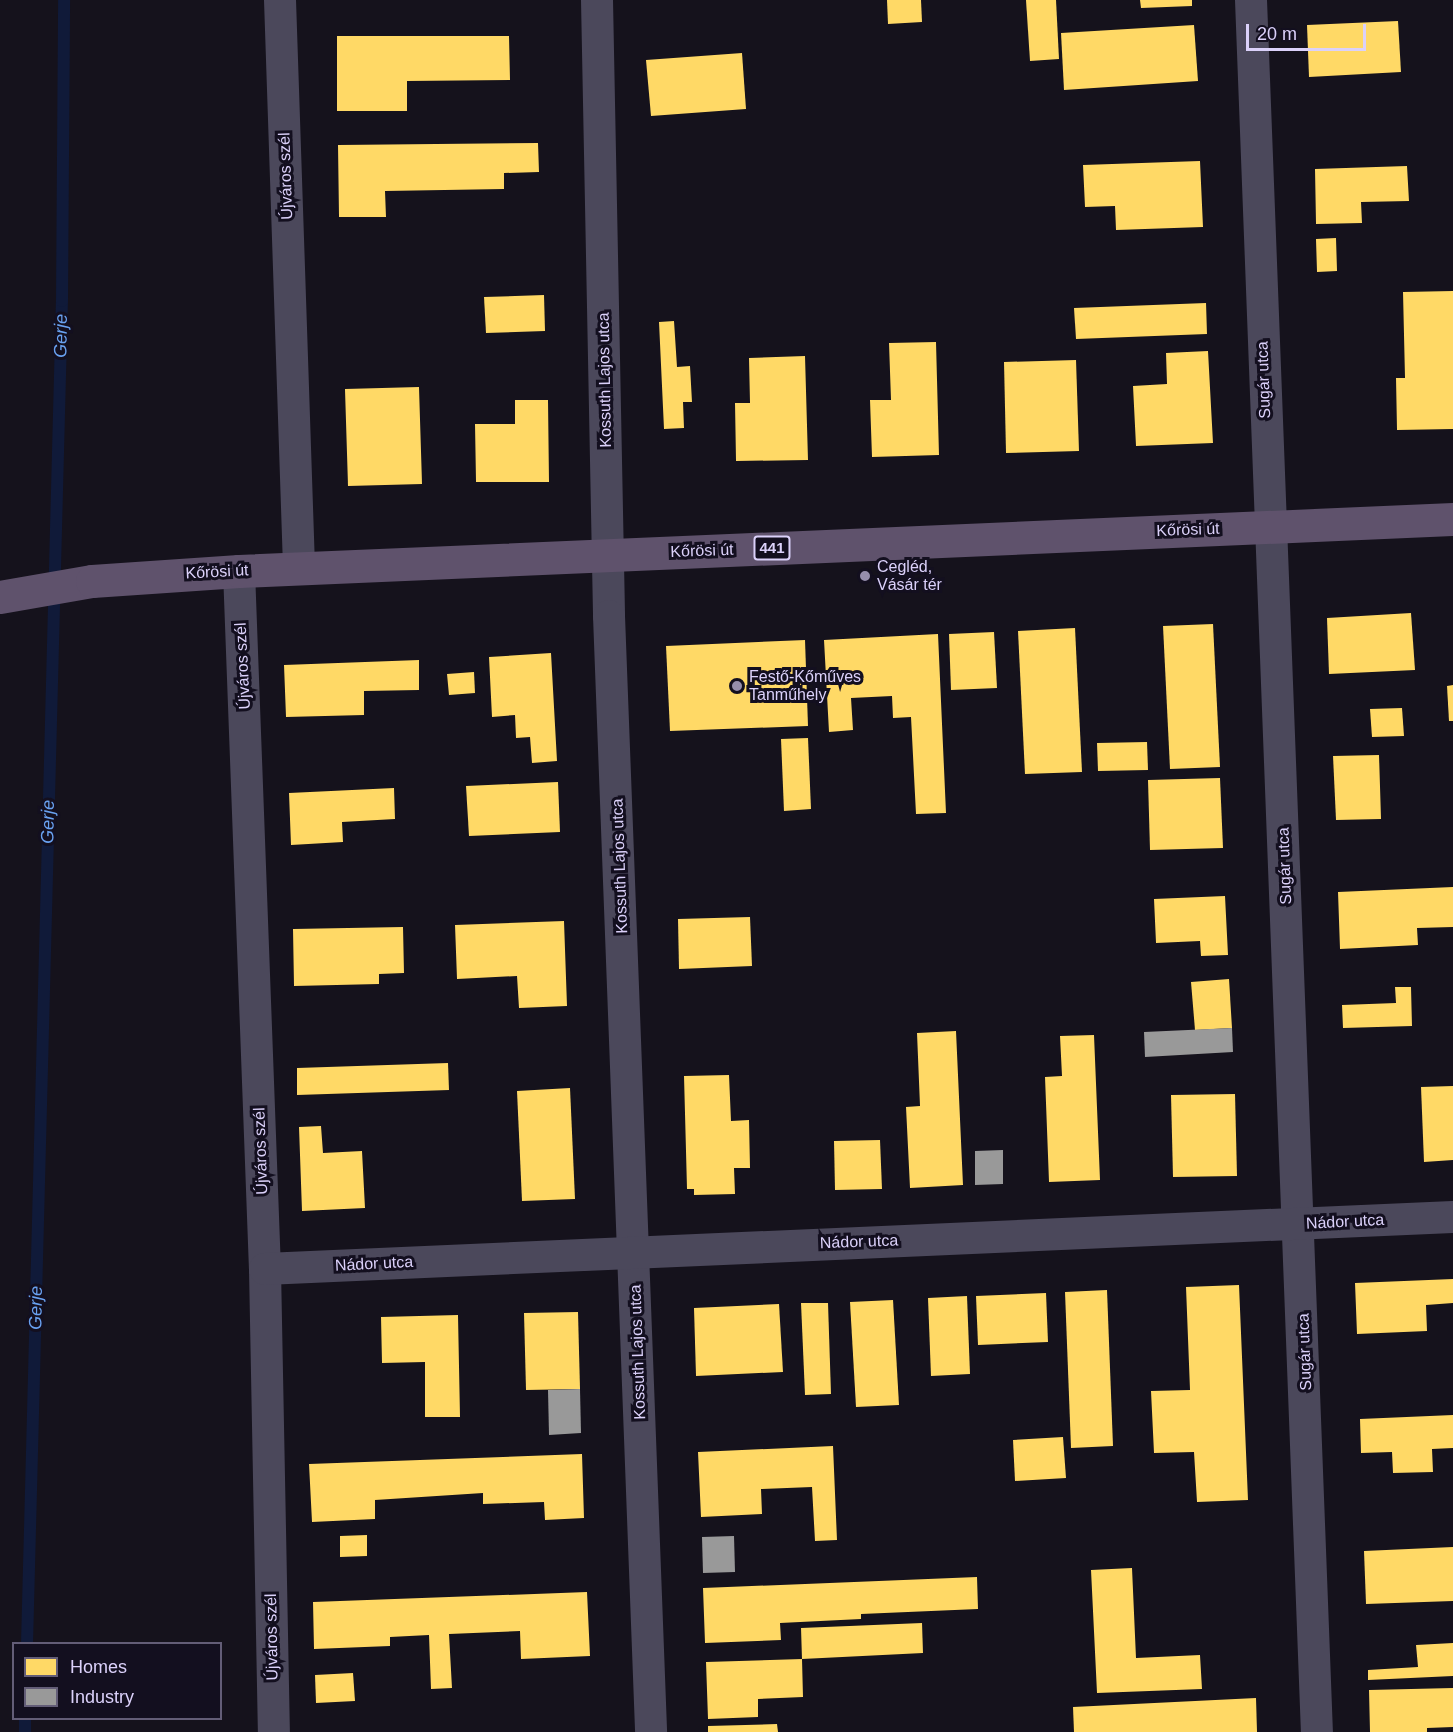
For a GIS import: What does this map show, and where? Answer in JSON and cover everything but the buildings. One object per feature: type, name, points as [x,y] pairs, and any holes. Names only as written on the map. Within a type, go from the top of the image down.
[{"type":"main road","name":"Kőrösi út","points":[[12,595],[92,581],[239,571],[1453,519]]},
{"type":"street","name":"Újváros szél","points":[[280,0],[299,568]]},
{"type":"street","name":"Kossuth Lajos utca","points":[[597,0],[608,555],[651,1732]]},
{"type":"street","name":"Sugár utca","points":[[1251,0],[1269,526],[1300,1225],[1317,1732]]},
{"type":"street","name":"Újváros szél","points":[[239,571],[265,1269],[274,1732]]},
{"type":"street","name":"Nádor utca","points":[[265,1269],[1453,1217]]},
{"type":"waterway","name":"Gerje","points":[[27,1642],[62,301],[64,0]]},
{"type":"waterway","name":"Gerje","points":[[25,1720],[25,1732]]},
{"type":"place","name":"Cegléd, Vásár tér","points":[[865,576]]},
{"type":"place","name":"Festő-Kőműves Tanműhely","points":[[737,686]]}]
